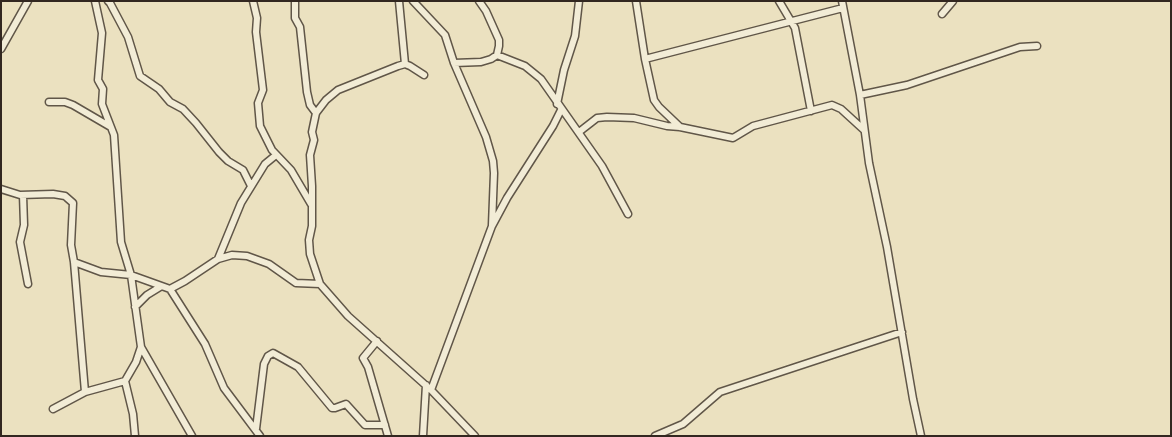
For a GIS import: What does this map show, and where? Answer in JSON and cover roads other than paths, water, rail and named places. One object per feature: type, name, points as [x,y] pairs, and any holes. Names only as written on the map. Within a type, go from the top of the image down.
[{"type":"street","points":[[1,49],[28,1]]},
{"type":"street","points":[[95,1],[102,33],[98,80],[103,89],[102,104],[115,140],[121,242],[132,275],[141,347],[192,436]]},
{"type":"street","points":[[108,1],[128,37],[140,76],[159,89],[170,102],[180,107],[228,161],[244,170],[251,186]]},
{"type":"street","points":[[253,1],[257,18],[256,32],[263,90],[258,103],[259,119],[264,136],[272,150],[291,170],[312,205]]},
{"type":"street","points":[[295,1],[295,18],[300,28],[307,92],[310,105],[316,113]]},
{"type":"street","points":[[398,1],[404,64]]},
{"type":"street","points":[[412,1],[444,35],[490,149],[494,173],[492,226]]},
{"type":"street","points":[[454,62],[480,62],[491,59],[497,54],[499,40],[486,11],[479,1]]},
{"type":"street","points":[[422,436],[429,388],[492,226],[507,198],[553,126],[559,107],[564,70],[574,36],[579,1]]},
{"type":"street","points":[[636,1],[645,59],[654,100],[680,126]]},
{"type":"street","points":[[778,1],[795,28],[811,111]]},
{"type":"street","points":[[942,14],[953,1]]},
{"type":"street","points":[[645,59],[791,22],[842,5],[921,436]]},
{"type":"street","points":[[860,95],[907,85],[1020,47],[1037,46]]},
{"type":"street","points":[[497,54],[525,66],[540,79],[602,166],[628,214]]},
{"type":"street","points":[[424,75],[404,64],[338,90],[326,100],[316,113],[312,132],[314,140],[310,155],[312,205],[312,226],[309,240],[310,254],[320,284],[348,316],[429,388],[475,436]]},
{"type":"street","points":[[49,102],[65,102],[73,105],[105,122],[111,128]]},
{"type":"street","points":[[579,132],[596,119],[607,117],[634,118],[733,138],[740,136],[753,126],[827,106],[836,106],[864,130]]},
{"type":"street","points":[[218,259],[241,204],[251,186],[266,162],[276,155]]},
{"type":"street","points":[[1,189],[23,195],[53,194],[65,196],[73,203],[71,245],[85,392]]},
{"type":"street","points":[[23,195],[24,225],[20,242],[28,284]]},
{"type":"street","points":[[170,289],[218,259],[232,255],[247,256],[269,264],[296,283],[320,284]]},
{"type":"street","points":[[74,262],[101,272],[132,275],[170,289],[205,344],[224,388],[260,436]]},
{"type":"street","points":[[135,307],[147,294],[160,286]]},
{"type":"street","points":[[655,436],[683,424],[720,392],[902,332]]},
{"type":"street","points":[[377,341],[364,358],[388,436]]},
{"type":"street","points":[[135,436],[133,414],[125,381],[136,362],[141,347]]},
{"type":"street","points":[[256,429],[264,364],[268,356],[273,354],[298,367],[332,408],[346,404],[365,425],[385,425]]},
{"type":"street","points":[[53,409],[85,392],[125,381]]}]
